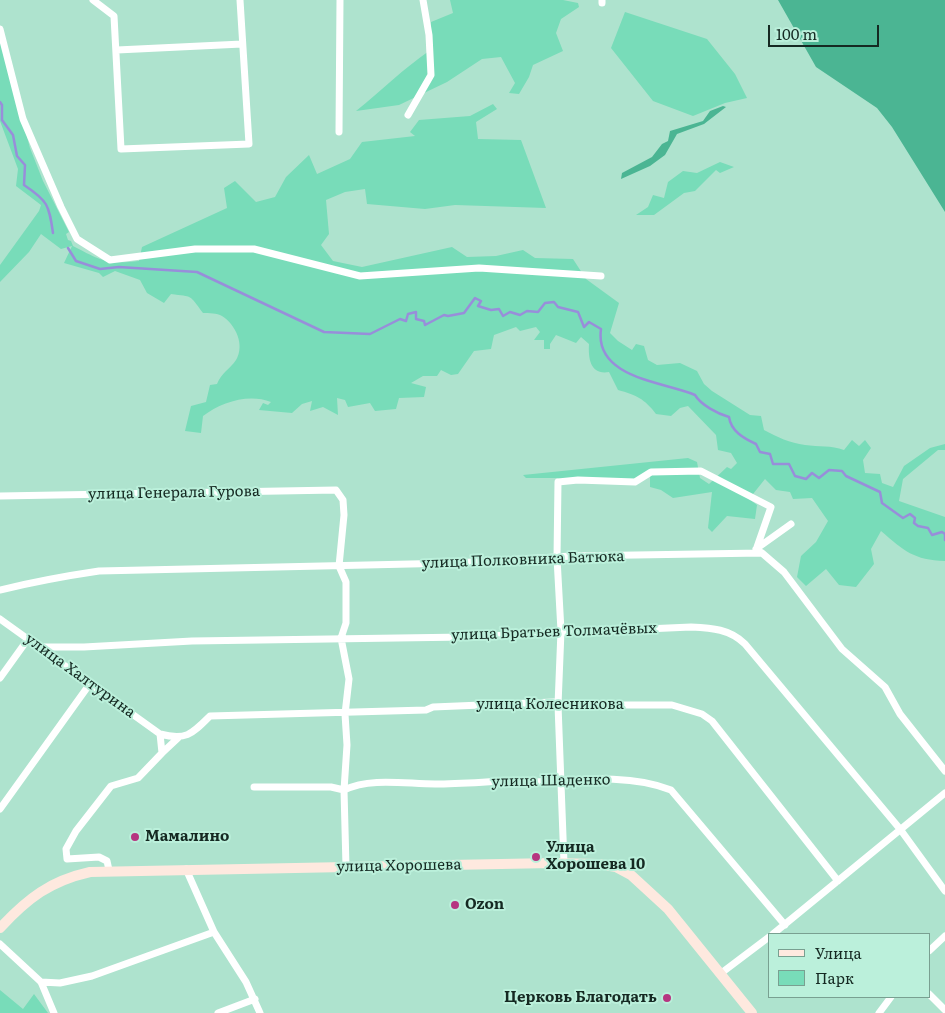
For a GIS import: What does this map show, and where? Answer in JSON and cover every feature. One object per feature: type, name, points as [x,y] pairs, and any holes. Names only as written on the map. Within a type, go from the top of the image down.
[{"type":"main road","name":"улица Хорошева","points":[[0,928],[21,906],[51,884],[81,874],[109,870],[346,868],[564,863],[616,867],[631,874],[668,909],[752,1013]]},
{"type":"street","points":[[93,0],[114,16],[121,149],[250,144],[240,0]]},
{"type":"street","points":[[340,0],[340,132]]},
{"type":"street","points":[[408,115],[431,75],[429,35],[423,0]]},
{"type":"street","points":[[0,29],[24,119],[57,198],[77,239],[110,260],[195,249],[254,249],[360,276],[479,268],[601,276]]},
{"type":"street","points":[[117,50],[242,44]]},
{"type":"street","points":[[564,863],[558,705],[561,631],[557,558],[558,482],[578,480],[635,482],[651,472],[701,471],[771,507],[759,551]]},
{"type":"street","name":"улица Генерала Гурова","points":[[0,496],[336,490],[342,500],[344,515],[339,566]]},
{"type":"street","points":[[759,551],[791,524]]},
{"type":"street","points":[[759,551],[784,572],[842,649],[885,687],[900,714],[945,771]]},
{"type":"street","name":"улица Полковника Батюка","points":[[0,590],[31,583],[41,583],[50,578],[99,571],[339,566],[572,556],[759,551]]},
{"type":"street","points":[[339,566],[346,582],[346,623],[341,638],[349,679],[345,714],[348,745],[344,790],[346,868]]},
{"type":"street","name":"улица Халтурина","points":[[0,619],[89,685],[160,734]]},
{"type":"street","name":"улица Братьев Толмачёвых","points":[[40,647],[341,638],[466,637],[691,626],[712,628],[735,635],[900,828],[945,891]]},
{"type":"street","points":[[0,678],[28,639]]},
{"type":"street","points":[[0,809],[89,685]]},
{"type":"street","name":"улица Колесникова","points":[[109,870],[107,862],[99,857],[67,859],[66,849],[76,831],[111,786],[138,778],[178,738],[196,731],[210,716],[294,712],[345,714],[426,710],[433,707],[554,702],[558,705],[672,705],[702,714],[712,721],[838,881]]},
{"type":"street","points":[[162,753],[160,734],[178,738]]},
{"type":"street","name":"улица Шаденко","points":[[254,787],[331,787],[344,790],[356,784],[561,782],[625,779],[652,782],[671,790],[785,925]]},
{"type":"street","points":[[774,933],[945,793]]},
{"type":"street","points":[[186,869],[214,932],[237,966],[255,999],[260,1013]]},
{"type":"street","points":[[41,982],[60,982],[92,976],[214,932]]},
{"type":"street","points":[[930,950],[945,936]]},
{"type":"street","points":[[720,974],[768,938]]},
{"type":"street","points":[[0,944],[41,982],[54,1013]]},
{"type":"street","points":[[930,995],[945,1010]]},
{"type":"street","points":[[879,1013],[890,998]]},
{"type":"street","points":[[218,1013],[255,999]]},
{"type":"green space","points":[[450,0],[563,0],[578,3],[579,7],[561,19],[556,33],[563,51],[533,65],[529,77],[519,94],[509,93],[515,83],[501,57],[482,59],[447,82],[399,105],[356,111],[429,51],[431,22],[453,13]]},
{"type":"green space","points":[[778,0],[945,0],[945,212],[892,127],[877,108],[816,67]]},
{"type":"green space","points":[[625,12],[707,39],[735,74],[747,98],[725,103],[693,116],[653,101],[611,48]]},
{"type":"green space","points":[[0,37],[30,148],[43,181],[69,232],[66,234],[68,240],[71,241],[73,246],[82,251],[111,262],[139,261],[142,247],[227,208],[224,188],[235,181],[256,202],[275,197],[286,177],[309,155],[317,174],[350,159],[362,142],[415,136],[410,132],[419,120],[470,116],[493,104],[497,109],[476,122],[478,139],[521,140],[546,208],[455,205],[425,209],[367,204],[365,189],[345,192],[326,200],[329,234],[321,245],[333,261],[362,267],[452,247],[467,257],[496,256],[523,250],[535,258],[573,259],[586,279],[619,303],[610,333],[618,341],[632,350],[636,344],[644,346],[648,360],[657,365],[680,363],[697,371],[704,384],[712,391],[750,415],[761,416],[764,430],[774,435],[799,444],[844,450],[852,440],[859,446],[865,440],[871,448],[863,460],[865,473],[880,474],[882,483],[893,487],[904,466],[930,448],[945,444],[945,450],[938,450],[903,479],[899,501],[945,517],[945,561],[925,559],[910,553],[881,531],[871,549],[874,564],[856,587],[839,585],[826,569],[806,586],[797,577],[801,556],[816,542],[828,521],[812,498],[793,499],[790,492],[776,490],[765,479],[749,499],[757,505],[755,519],[727,516],[712,532],[708,528],[712,492],[673,498],[661,490],[650,487],[650,475],[635,482],[566,481],[557,478],[526,478],[523,475],[688,458],[697,462],[700,478],[709,484],[727,467],[731,469],[737,463],[731,453],[718,450],[716,435],[688,406],[680,408],[671,416],[656,414],[640,398],[618,390],[609,372],[594,369],[589,356],[589,344],[581,337],[576,343],[556,335],[550,344],[550,349],[544,349],[544,340],[534,340],[540,332],[536,327],[520,331],[516,327],[494,335],[491,349],[474,351],[458,374],[451,375],[441,370],[437,376],[423,376],[411,383],[426,387],[424,397],[399,398],[396,409],[375,411],[370,403],[348,407],[345,400],[337,398],[338,415],[323,407],[310,411],[312,401],[302,404],[292,413],[259,410],[263,403],[268,405],[271,402],[254,398],[236,400],[210,411],[203,416],[201,433],[185,431],[191,406],[206,402],[210,385],[217,384],[239,354],[238,336],[227,320],[218,314],[203,313],[190,297],[171,294],[164,303],[147,293],[140,280],[115,271],[103,277],[99,273],[64,263],[72,246],[61,249],[41,234],[29,252],[0,282],[0,265],[39,211],[41,205],[16,186],[18,169],[0,121]]},
{"type":"green space","points":[[723,106],[726,107],[704,124],[677,134],[665,155],[650,166],[621,179],[622,173],[652,157],[662,144],[668,141],[670,131],[703,121],[710,111]]},
{"type":"green space","points":[[720,162],[734,167],[720,173],[716,170],[695,191],[684,193],[654,215],[636,215],[648,207],[653,195],[664,198],[668,182],[683,171],[697,173]]},
{"type":"green space","points":[[0,990],[23,1009],[34,994],[48,1013],[0,1013]]},
{"type":"waterway","points":[[0,102],[2,105],[2,120],[13,135],[17,156],[25,165],[24,185],[43,200],[50,216],[53,233]]},
{"type":"waterway","points":[[68,248],[76,261],[100,269],[119,267],[197,272],[324,332],[370,334],[400,319],[406,321],[408,314],[416,312],[416,319],[424,321],[425,325],[444,315],[464,313],[475,298],[481,301],[478,306],[491,310],[499,309],[503,316],[510,312],[520,315],[527,311],[538,312],[545,303],[554,302],[558,307],[578,312],[584,327],[589,322],[601,329],[602,345],[608,358],[619,368],[634,376],[695,395],[710,409],[729,417],[732,426],[738,433],[756,444],[760,452],[770,454],[773,464],[789,464],[795,476],[806,479],[812,473],[819,478],[829,470],[842,471],[846,476],[880,492],[882,503],[903,518],[910,514],[915,518],[914,523],[918,526],[928,528],[932,535],[942,532],[945,534],[945,540]]},
{"type":"place","name":"Мамалино","points":[[135,837]]},
{"type":"place","name":"Улица Хорошева 10","points":[[536,857]]},
{"type":"place","name":"Ozon","points":[[455,905]]},
{"type":"place","name":"Церковь Благодать","points":[[667,998]]}]
